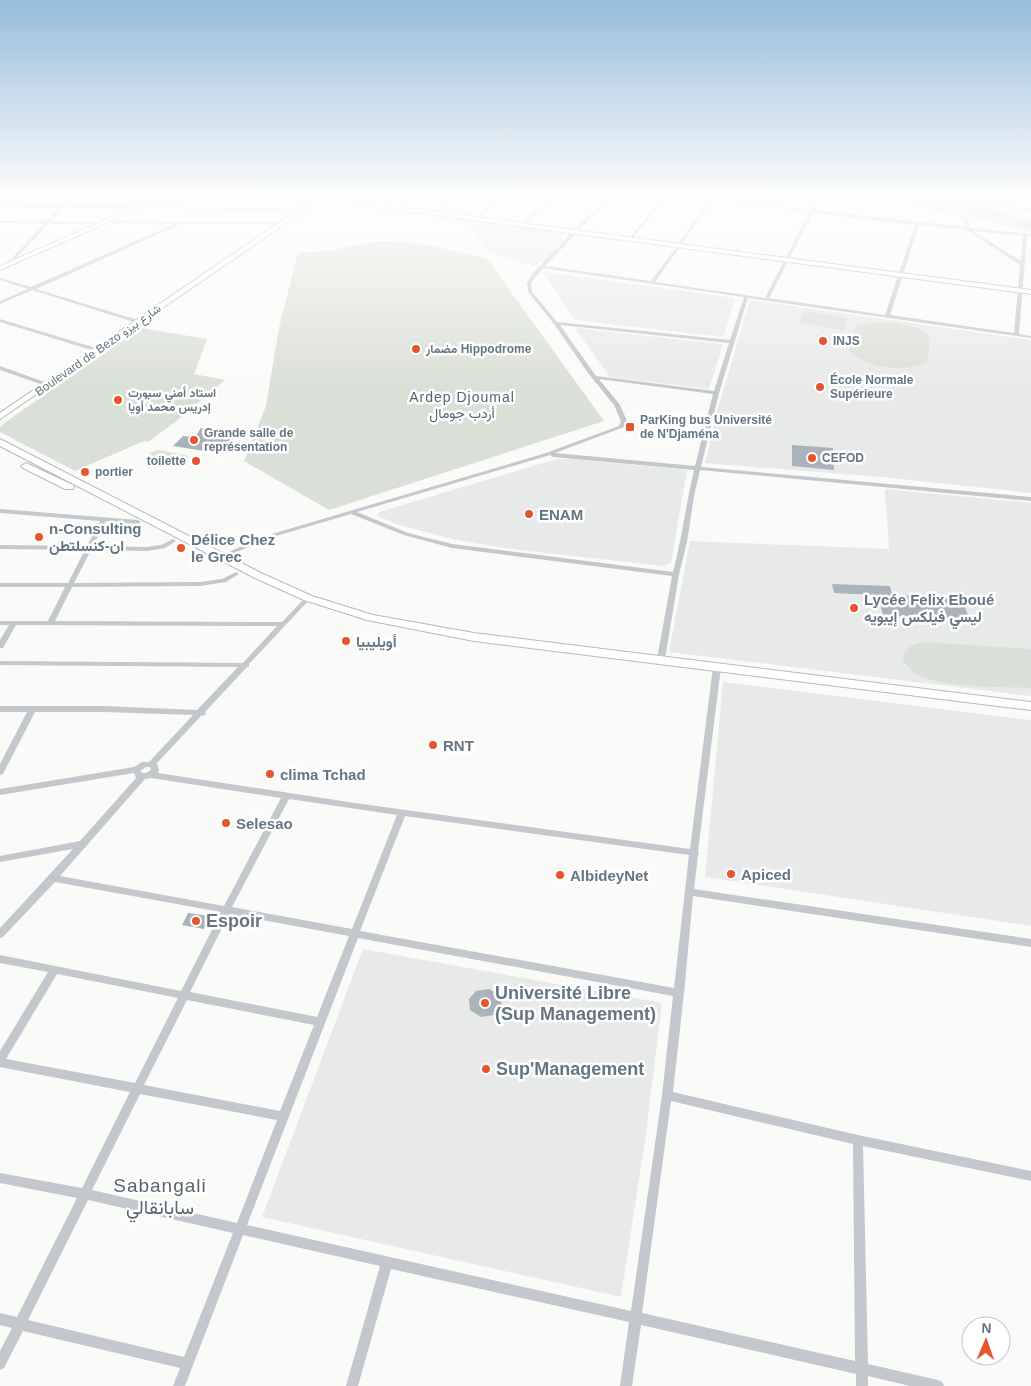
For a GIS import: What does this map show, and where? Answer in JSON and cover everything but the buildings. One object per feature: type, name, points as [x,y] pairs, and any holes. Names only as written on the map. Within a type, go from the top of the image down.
[{"type":"main road","points":[[0,442],[53,475],[173,542],[216,559],[236,574],[366,624],[895,693],[1031,706]]},
{"type":"main road","points":[[0,451],[53,475],[216,559],[305,601]]},
{"type":"main road","points":[[410,630],[661,659],[717,671]]},
{"type":"main road","points":[[895,693],[1031,714]]},
{"type":"street","points":[[0,303],[93,262]]},
{"type":"street","name":"Boulevard de Bezo شارع بيزو","points":[[0,417],[228,262]]},
{"type":"street","points":[[216,559],[267,538],[548,454],[609,432],[624,424],[617,405],[594,377],[556,323],[542,309],[530,292],[529,284],[531,278],[547,262]]},
{"type":"street","points":[[652,283],[667,262]]},
{"type":"street","points":[[766,300],[786,262]]},
{"type":"street","points":[[816,262],[1031,290]]},
{"type":"street","points":[[887,317],[905,262]]},
{"type":"street","points":[[1016,334],[1022,264],[1018,262]]},
{"type":"street","points":[[542,267],[1031,337]]},
{"type":"street","points":[[0,280],[139,322]]},
{"type":"street","points":[[661,659],[691,496],[716,393],[746,297]]},
{"type":"street","points":[[0,320],[97,350]]},
{"type":"street","points":[[556,323],[732,342]]},
{"type":"street","points":[[0,368],[48,385]]},
{"type":"street","points":[[594,377],[716,393]]},
{"type":"street","points":[[548,454],[1031,499]]},
{"type":"street","points":[[0,511],[138,522]]},
{"type":"street","points":[[351,512],[406,534],[452,546],[676,574]]},
{"type":"street","points":[[50,623],[104,519]]},
{"type":"street","points":[[0,548],[155,549],[173,542]]},
{"type":"street","points":[[0,585],[200,584],[219,582],[236,574]]},
{"type":"street","points":[[0,934],[83,844],[139,773],[142,765],[151,764],[246,666],[305,601]]},
{"type":"street","points":[[0,623],[284,624]]},
{"type":"street","points":[[0,646],[14,623]]},
{"type":"street","points":[[0,663],[246,666]]},
{"type":"street","points":[[626,1386],[679,993],[689,892],[717,671]]},
{"type":"street","points":[[0,709],[104,709],[202,712]]},
{"type":"street","points":[[0,772],[32,709]]},
{"type":"street","points":[[151,764],[156,769],[151,775]]},
{"type":"street","points":[[0,792],[139,773],[286,797],[695,853]]},
{"type":"street","points":[[0,1364],[226,909],[286,797]]},
{"type":"street","points":[[179,1386],[402,812]]},
{"type":"street","points":[[0,859],[83,844]]},
{"type":"street","points":[[53,878],[679,993]]},
{"type":"street","points":[[689,892],[1031,944]]},
{"type":"street","points":[[0,922],[14,920]]},
{"type":"street","points":[[0,960],[320,1022]]},
{"type":"street","points":[[55,970],[0,1061],[284,1117]]},
{"type":"street","points":[[666,1095],[858,1140],[1031,1176]]},
{"type":"street","points":[[858,1140],[862,1386]]},
{"type":"street","points":[[0,1178],[85,1194],[938,1386]]},
{"type":"street","points":[[352,1386],[387,1262]]},
{"type":"street","points":[[0,1319],[188,1364]]},
{"type":"shaded area","name":"مضمار Hippodrome","points":[[296,262],[489,262],[604,421],[329,510],[244,461],[266,406],[279,328]]},
{"type":"shaded area","points":[[519,262],[541,262],[535,266]]},
{"type":"shaded area","points":[[543,272],[735,298],[723,337],[575,320]]},
{"type":"shaded area","points":[[750,300],[1031,340],[1031,493],[882,477],[705,463],[718,408]]},
{"type":"shaded area","points":[[804,311],[848,318],[844,330],[801,323]]},
{"type":"shaded area","points":[[881,322],[915,327],[927,334],[929,350],[927,362],[908,367],[886,367],[866,362],[849,351],[856,325]]},
{"type":"shaded area","name":"استاد أمني سبورت إدريس محمد أويا","points":[[141,328],[207,339],[194,374],[225,380],[174,423],[148,442],[144,441],[75,471],[0,432],[0,427],[7,421]]},
{"type":"shaded area","points":[[575,328],[723,344],[709,389],[610,377]]},
{"type":"shaded area","points":[[158,450],[189,457],[174,463],[149,461],[146,458],[150,453]]},
{"type":"shaded area","name":"ENAM","points":[[557,459],[687,470],[671,563],[663,566],[510,549],[452,539],[403,526],[377,516],[379,512]]},
{"type":"shaded area","name":"Lycée Felix Eboué ليسي فيلكس إيبويه","points":[[885,489],[1031,503],[1031,696],[669,652],[690,541],[889,549]]},
{"type":"shaded area","points":[[924,642],[1031,649],[1031,688],[970,686],[923,677],[913,672],[903,660],[904,654],[912,645]]},
{"type":"shaded area","points":[[723,682],[1031,720],[1031,926],[705,877]]},
{"type":"shaded area","name":"Sup'Management","points":[[363,949],[662,1003],[646,1134],[621,1297],[262,1217]]},
{"type":"place","name":"INJS","points":[[823,341]]},
{"type":"place","name":"مضمار Hippodrome","points":[[416,349]]},
{"type":"place","name":"École Normale Supérieure","points":[[820,387]]},
{"type":"place","name":"استاد أمني سبورت إدريس محمد أويا","points":[[118,400]]},
{"type":"place","name":"ParKing bus Université de N'Djaména","points":[[630,427]]},
{"type":"place","name":"Grande salle de représentation","points":[[194,440]]},
{"type":"place","name":"CEFOD","points":[[812,458]]},
{"type":"place","name":"toilette","points":[[196,461]]},
{"type":"place","name":"portier","points":[[85,472]]},
{"type":"place","name":"ENAM","points":[[529,514]]},
{"type":"place","name":"n-Consulting ان-كنسلتطن","points":[[39,537]]},
{"type":"place","name":"Délice Chez le Grec","points":[[181,548]]},
{"type":"place","name":"Lycée Felix Eboué ليسي فيلكس إيبويه","points":[[854,608]]},
{"type":"place","name":"أويليبيا","points":[[346,641]]},
{"type":"place","name":"RNT","points":[[433,745]]},
{"type":"place","name":"clima Tchad","points":[[270,774]]},
{"type":"place","name":"Selesao","points":[[226,823]]},
{"type":"place","name":"Apiced","points":[[731,874]]},
{"type":"place","name":"AlbideyNet","points":[[560,875]]},
{"type":"place","name":"Espoir","points":[[196,921]]},
{"type":"place","name":"Université Libre (Sup Management)","points":[[485,1003]]},
{"type":"place","name":"Sup'Management","points":[[486,1069]]},
{"type":"district","name":"Ardep Djoumal أردب جومال","points":[[462,406]]},
{"type":"district","name":"Sabangali سابانقالي","points":[[160,1196]]}]
